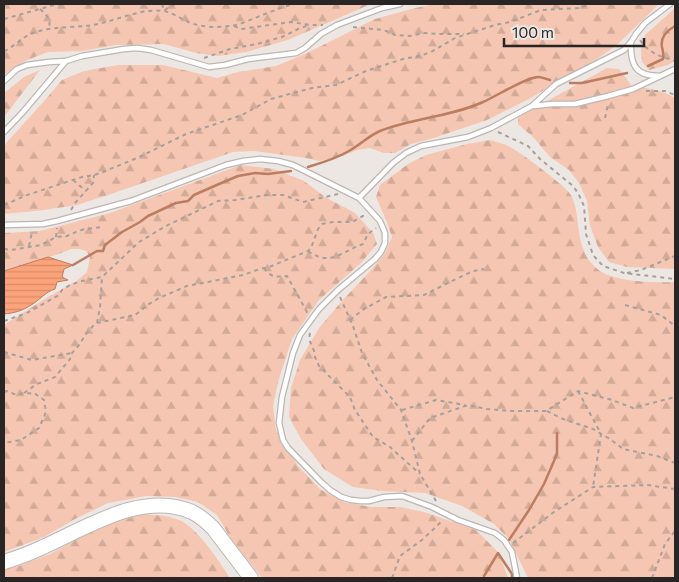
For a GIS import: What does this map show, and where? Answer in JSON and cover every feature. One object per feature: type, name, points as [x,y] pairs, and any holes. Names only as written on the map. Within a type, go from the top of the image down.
[{"type":"street","points":[[4,562],[35,551],[116,514],[147,506],[166,506],[192,512],[214,528],[251,578]]},
{"type":"lane","points":[[4,81],[17,70],[35,63],[66,61],[82,56],[124,49],[151,50],[209,67],[248,59],[296,53],[321,34],[337,25],[382,8],[400,4]]},
{"type":"lane","points":[[359,198],[393,163],[406,153],[421,146],[468,138],[491,128],[532,106],[556,84],[624,50],[645,23],[670,4]]},
{"type":"lane","points":[[631,42],[631,60],[636,68],[648,75],[661,76]]},
{"type":"lane","points":[[4,132],[66,61]]},
{"type":"lane","points":[[532,106],[575,104],[608,96],[634,89],[675,69]]},
{"type":"lane","points":[[4,225],[43,224],[62,220],[131,201],[226,165],[260,159],[278,160],[293,165],[359,198],[382,224],[386,238],[385,243],[375,259],[338,290],[319,309],[300,335],[282,396],[279,423],[281,435],[288,448],[321,482],[340,497],[350,500],[369,501],[384,497],[402,496],[458,520],[495,533],[509,546],[517,578]]},
{"type":"path","points":[[4,19],[65,4]]},
{"type":"path","points":[[162,4],[164,11]]},
{"type":"path","points":[[164,11],[170,6],[178,4]]},
{"type":"path","points":[[4,51],[32,33],[49,29],[94,25],[127,15],[164,11],[190,23],[223,27],[233,26],[295,4]]},
{"type":"path","points":[[4,205],[27,195],[82,177],[94,175],[186,134],[242,115],[271,99],[312,88],[336,85],[366,71],[432,52],[446,42],[467,34],[510,22],[541,10],[578,8],[591,4]]},
{"type":"path","points":[[40,9],[48,17],[49,29]]},
{"type":"path","points":[[191,62],[230,49],[282,37],[311,25],[291,22],[242,29],[233,26]]},
{"type":"path","points":[[337,25],[384,30],[395,35],[410,36],[424,32],[467,34]]},
{"type":"path","points":[[636,34],[649,50],[663,58],[675,61]]},
{"type":"path","points":[[634,89],[665,91],[675,95]]},
{"type":"path","points":[[605,118],[608,96]]},
{"type":"path","points":[[491,128],[528,146],[540,159],[573,186],[584,206],[586,234],[593,255],[603,266],[624,274],[675,279]]},
{"type":"path","points":[[62,220],[93,183],[94,175]]},
{"type":"path","points":[[73,180],[86,191]]},
{"type":"path","points":[[4,321],[27,313],[59,295],[62,290],[70,285],[102,277],[139,242],[166,226],[218,201],[283,195],[303,202],[347,192]]},
{"type":"path","points":[[24,393],[37,384],[55,378],[70,359],[72,353],[97,323],[135,315],[159,298],[188,286],[243,275],[270,267],[308,251],[322,224],[352,222],[363,216],[365,204]]},
{"type":"path","points":[[56,221],[58,231],[56,238]]},
{"type":"path","points":[[29,246],[33,224]]},
{"type":"path","points":[[308,251],[315,256],[325,259],[342,255],[363,244],[368,234],[382,224]]},
{"type":"path","points":[[4,249],[11,250],[41,245],[85,229],[103,227]]},
{"type":"path","points":[[624,274],[641,270],[675,256]]},
{"type":"path","points":[[264,268],[268,274],[275,277],[287,276],[311,319]]},
{"type":"path","points":[[350,320],[364,309],[386,297],[424,295],[473,271],[484,269]]},
{"type":"path","points":[[97,323],[102,277]]},
{"type":"path","points":[[338,290],[362,353],[377,380],[401,410],[412,441],[420,474]]},
{"type":"path","points":[[626,305],[661,315],[675,326]]},
{"type":"path","points":[[307,325],[315,357],[321,369],[350,397],[355,410],[373,437],[390,447],[420,474],[443,512],[440,523],[422,540],[400,556],[392,578]]},
{"type":"path","points":[[4,352],[32,360],[72,353]]},
{"type":"path","points":[[4,392],[7,391],[14,394],[34,392],[44,400],[46,412],[40,428],[20,440],[4,443]]},
{"type":"path","points":[[546,411],[578,391],[633,408],[675,396]]},
{"type":"path","points":[[578,391],[602,434],[593,487]]},
{"type":"path","points":[[401,410],[436,400],[487,409],[546,411],[593,429],[622,449],[657,456],[675,463]]},
{"type":"path","points":[[412,441],[430,418],[468,405]]},
{"type":"path","points":[[509,546],[554,512],[593,487],[647,485],[675,489]]},
{"type":"path","points":[[652,578],[665,544],[675,532]]},
{"type":"green space","points":[[4,4],[371,4],[288,40],[246,52],[218,56],[196,53],[164,44],[116,45],[82,51],[48,52],[27,60],[4,75]]},
{"type":"green space","points":[[435,4],[659,4],[619,43],[596,60],[529,99],[487,120],[411,144],[395,153],[384,153],[370,148],[319,161],[254,151],[233,152],[77,205],[4,214],[4,147],[62,80],[84,71],[118,65],[163,65],[217,78],[238,72],[276,66],[307,53],[375,19]]},
{"type":"green space","points":[[675,8],[675,61],[649,70],[642,62],[641,49],[645,35]]},
{"type":"green space","points":[[607,68],[619,69],[632,86],[660,91],[675,98],[675,269],[627,267],[609,262],[598,247],[590,226],[587,201],[579,183],[569,170],[550,157],[534,138],[518,124],[518,117]]},
{"type":"green space","points":[[40,70],[4,117],[4,93],[24,77]]},
{"type":"green space","points":[[490,140],[513,149],[542,169],[568,191],[574,202],[584,251],[598,270],[607,275],[625,280],[675,282],[675,578],[528,578],[509,539],[494,524],[462,506],[425,493],[382,491],[353,487],[324,469],[301,439],[289,417],[291,388],[300,360],[319,328],[385,253],[392,237],[376,197],[380,185],[408,164],[426,155]]},
{"type":"green space","points":[[241,165],[274,169],[304,181],[325,197],[355,213],[373,233],[377,244],[361,263],[319,300],[292,339],[278,382],[273,407],[276,430],[298,466],[320,489],[344,502],[371,507],[400,507],[424,512],[476,530],[499,553],[508,578],[262,578],[231,539],[217,515],[198,502],[176,497],[146,496],[108,503],[44,537],[4,552],[4,325],[78,280],[87,272],[90,257],[86,251],[71,249],[4,271],[4,233],[40,231],[110,213]]},
{"type":"green space","points":[[142,514],[173,518],[190,527],[209,548],[230,578],[4,578],[4,570],[50,554],[83,536],[116,522]]},
{"type":"shaded area","points":[[48,257],[73,265],[64,269],[62,277],[68,280],[57,282],[55,289],[28,307],[4,314],[4,271]]},
{"type":"waterway","points":[[648,66],[663,59],[663,37],[675,26]]},
{"type":"waterway","points":[[570,83],[582,83],[627,73]]},
{"type":"waterway","points":[[308,167],[328,161],[356,147],[380,131],[470,107],[533,78],[540,77],[550,80]]},
{"type":"waterway","points":[[73,265],[97,251],[103,251],[105,245],[148,216],[176,203],[188,201],[194,195],[219,184],[238,176],[291,171]]},
{"type":"waterway","points":[[509,540],[544,484],[557,454],[557,433]]},
{"type":"waterway","points":[[484,576],[498,553],[512,574],[512,578]]}]
